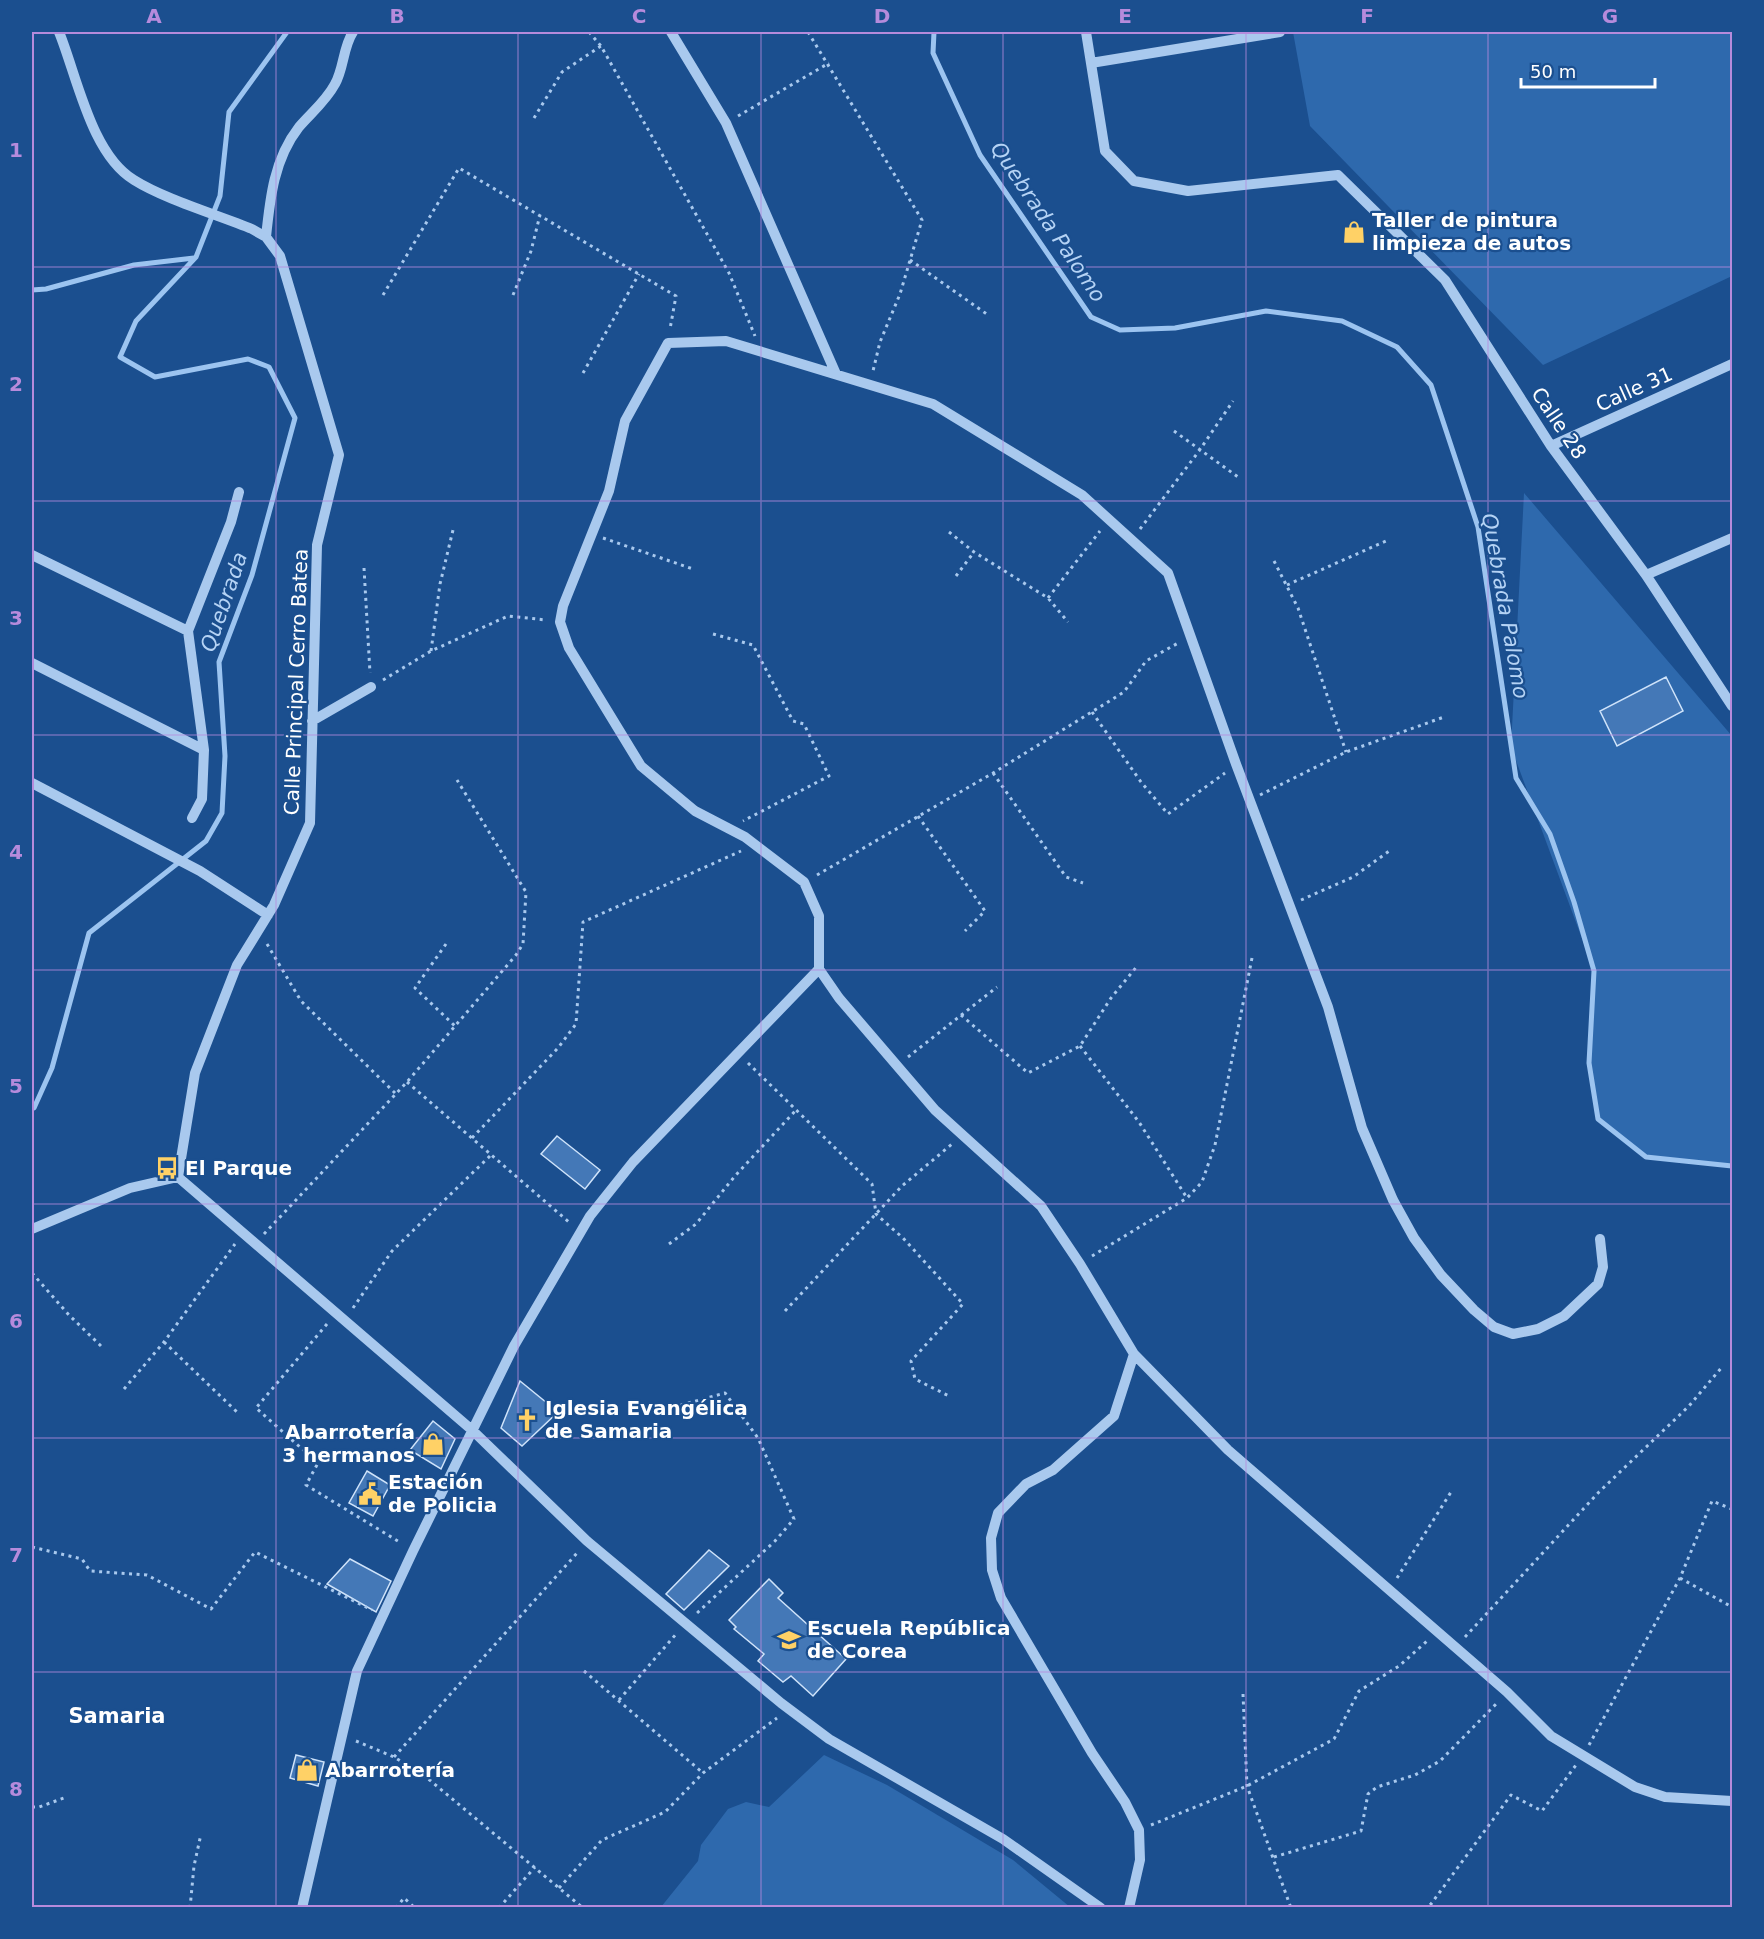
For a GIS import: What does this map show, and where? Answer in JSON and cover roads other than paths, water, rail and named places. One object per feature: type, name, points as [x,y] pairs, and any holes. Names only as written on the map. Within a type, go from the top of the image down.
[{"type":"street","name":"Calle Principal Cerro Batea","points":[[59,32],[88,116],[111,158],[132,180],[252,229],[266,237],[280,256],[339,455],[317,545],[310,823],[268,915],[237,965],[195,1072],[178,1177]]},
{"type":"street","points":[[266,237],[272,187],[280,159],[298,128],[337,82],[353,32]]},
{"type":"street","points":[[671,32],[726,123],[836,374]]},
{"type":"street","points":[[1086,32],[1091,63],[1280,32]]},
{"type":"street","name":"Calle 28","points":[[1091,63],[1105,151],[1134,181],[1188,191],[1338,175],[1445,280],[1551,446],[1646,575],[1732,705]]},
{"type":"street","points":[[1600,1239],[1603,1267],[1598,1284],[1564,1316],[1538,1329],[1513,1334],[1494,1327],[1440,1275],[1414,1238],[1393,1200],[1362,1128],[1328,1006],[1189,637],[1168,573],[1082,495],[933,405],[726,341],[668,343],[625,421],[609,491],[563,606],[560,622],[569,648],[641,766],[695,811],[745,837],[753,846],[804,882],[819,916],[819,969],[839,998],[935,1110],[1041,1206],[1080,1264],[1134,1354],[1228,1450],[1507,1692],[1551,1736],[1635,1787],[1665,1797],[1732,1801]]},
{"type":"street","name":"Calle 31","points":[[1551,446],[1732,364]]},
{"type":"street","points":[[192,818],[202,799],[204,750],[188,631],[231,522],[239,492]]},
{"type":"street","points":[[1646,575],[1732,538]]},
{"type":"street","points":[[32,555],[188,631]]},
{"type":"street","points":[[32,663],[204,750]]},
{"type":"street","points":[[312,721],[371,687]]},
{"type":"street","points":[[32,783],[200,871],[268,915]]},
{"type":"street","points":[[302,1908],[357,1671],[514,1346],[581,1232],[633,1162],[819,969]]},
{"type":"street","points":[[32,1229],[129,1188],[178,1177],[472,1430],[587,1541],[789,1709],[829,1739],[1003,1839],[1101,1908]]},
{"type":"street","points":[[1129,1908],[1140,1860],[1138,1830],[1125,1802],[1092,1753],[1001,1598],[992,1570],[991,1539],[998,1513],[1026,1484],[1053,1470],[1114,1416],[1134,1354]]},
{"type":"waterway","name":"Quebrada","points":[[32,1107],[34,1108],[52,1068],[89,933],[206,841],[222,813],[225,756],[219,662],[252,575],[295,418],[269,367],[248,359],[155,377],[120,357],[136,321],[196,257],[220,196],[229,112],[287,32]]},
{"type":"waterway","name":"Quebrada Palomo","points":[[934,32],[933,53],[980,155],[1091,317],[1120,330],[1175,328],[1266,311],[1342,321],[1397,347],[1431,385],[1478,527],[1516,778],[1550,834],[1574,902],[1594,971],[1589,1063],[1598,1119],[1646,1157],[1732,1166]]},
{"type":"waterway","name":"Quebrada Palomo","points":[[32,290],[46,289],[134,265],[194,258]]},
{"type":"place","name":"Taller de pintura limpieza de autos","points":[[1354,232]]},
{"type":"place","name":"El Parque","points":[[167,1168]]},
{"type":"place","name":"Iglesia Evangélica de Samaria","points":[[527,1420]]},
{"type":"place","name":"Abarrotería 3 hermanos","points":[[433,1444]]},
{"type":"place","name":"Estación de Policia","points":[[370,1494]]},
{"type":"place","name":"Escuela República de Corea","points":[[789,1640]]},
{"type":"place","name":"Abarrotería","points":[[307,1770]]},
{"type":"district","name":"Samaria","points":[[117,1716]]}]
